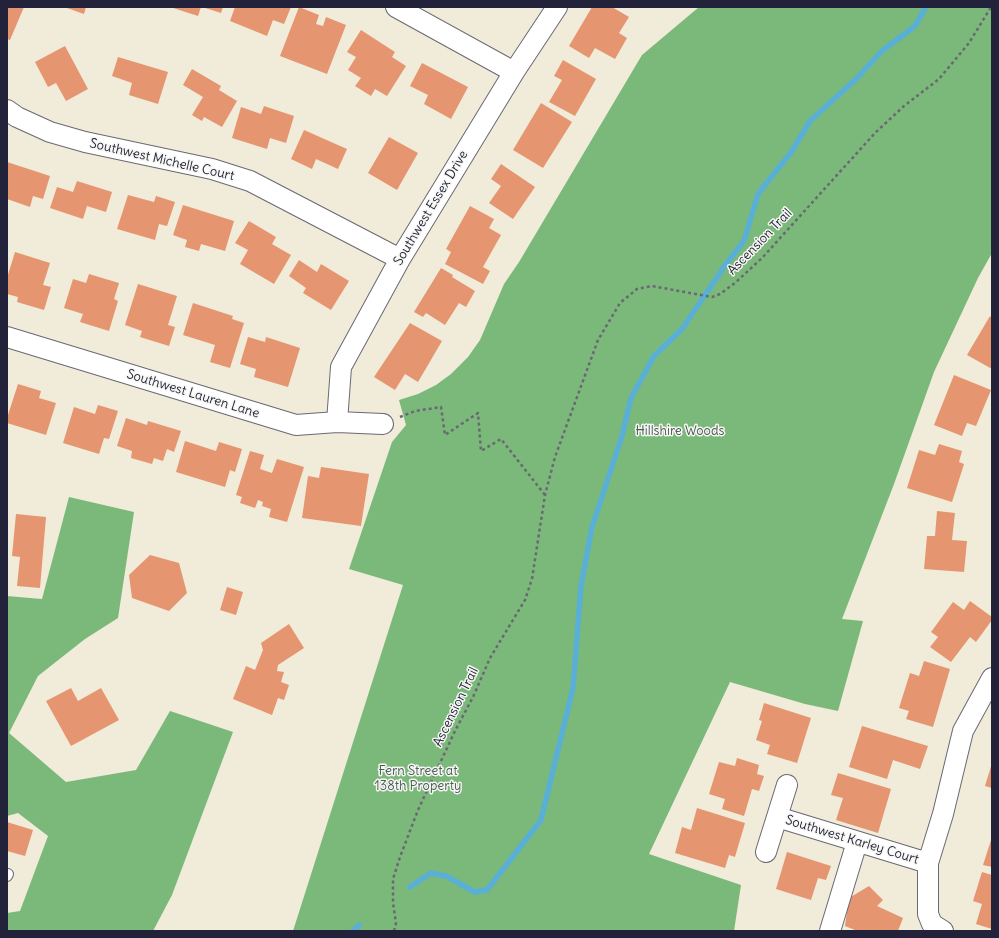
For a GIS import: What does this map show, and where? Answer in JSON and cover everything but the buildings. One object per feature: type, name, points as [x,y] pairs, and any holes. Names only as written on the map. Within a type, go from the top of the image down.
[{"type":"street","points":[[396,7],[514,72]]},
{"type":"street","name":"Southwest Essex Drive","points":[[337,422],[341,367],[400,258],[514,72],[557,7]]},
{"type":"street","name":"Southwest Michelle Court","points":[[7,110],[18,117],[50,132],[85,142],[212,169],[250,181],[400,258]]},
{"type":"street","name":"Southwest Lauren Lane","points":[[7,337],[296,425],[337,422],[383,424]]},
{"type":"street","points":[[943,931],[932,924],[928,914],[928,863],[943,814],[963,731],[992,678]]},
{"type":"street","name":"Southwest Karley Court","points":[[766,852],[787,785]]},
{"type":"street","name":"Southwest Karley Court","points":[[777,817],[928,863]]},
{"type":"street","points":[[830,931],[857,842]]},
{"type":"path","name":"Ascension Trail","points":[[394,931],[396,923],[393,903],[393,880],[400,857],[418,810],[473,697],[490,658],[525,600],[532,579],[545,495],[556,457],[598,340],[620,304],[636,289],[652,286],[712,297],[720,294],[735,283],[762,258],[875,133],[904,106],[939,79],[969,43],[991,7]]},
{"type":"path","points":[[383,424],[415,411],[441,407],[445,435],[478,413],[481,451],[501,439],[545,495]]},
{"type":"green space","name":"Hillshire Woods","points":[[699,7],[992,7],[992,253],[978,278],[934,372],[894,484],[842,619],[863,621],[838,711],[805,704],[730,682],[649,854],[741,885],[734,931],[293,931],[403,585],[349,569],[392,442],[406,425],[399,400],[418,394],[436,385],[451,374],[468,357],[480,340],[504,284],[519,262],[642,55]]},
{"type":"green space","points":[[69,497],[134,512],[118,618],[85,639],[38,676],[9,733],[66,782],[136,770],[170,711],[233,732],[172,895],[153,931],[7,931],[7,913],[20,911],[48,836],[18,813],[7,816],[7,596],[42,599]]},
{"type":"waterway","points":[[410,887],[431,873],[446,876],[475,892],[487,890],[541,820],[573,688],[581,586],[592,527],[622,436],[631,398],[654,356],[682,329],[726,264],[744,241],[758,194],[792,151],[810,121],[855,80],[882,51],[915,26],[926,7]]},
{"type":"waterway","points":[[353,931],[359,925]]},
{"type":"park label","name":"Fern Street at 138th Property","points":[[418,778]]}]
